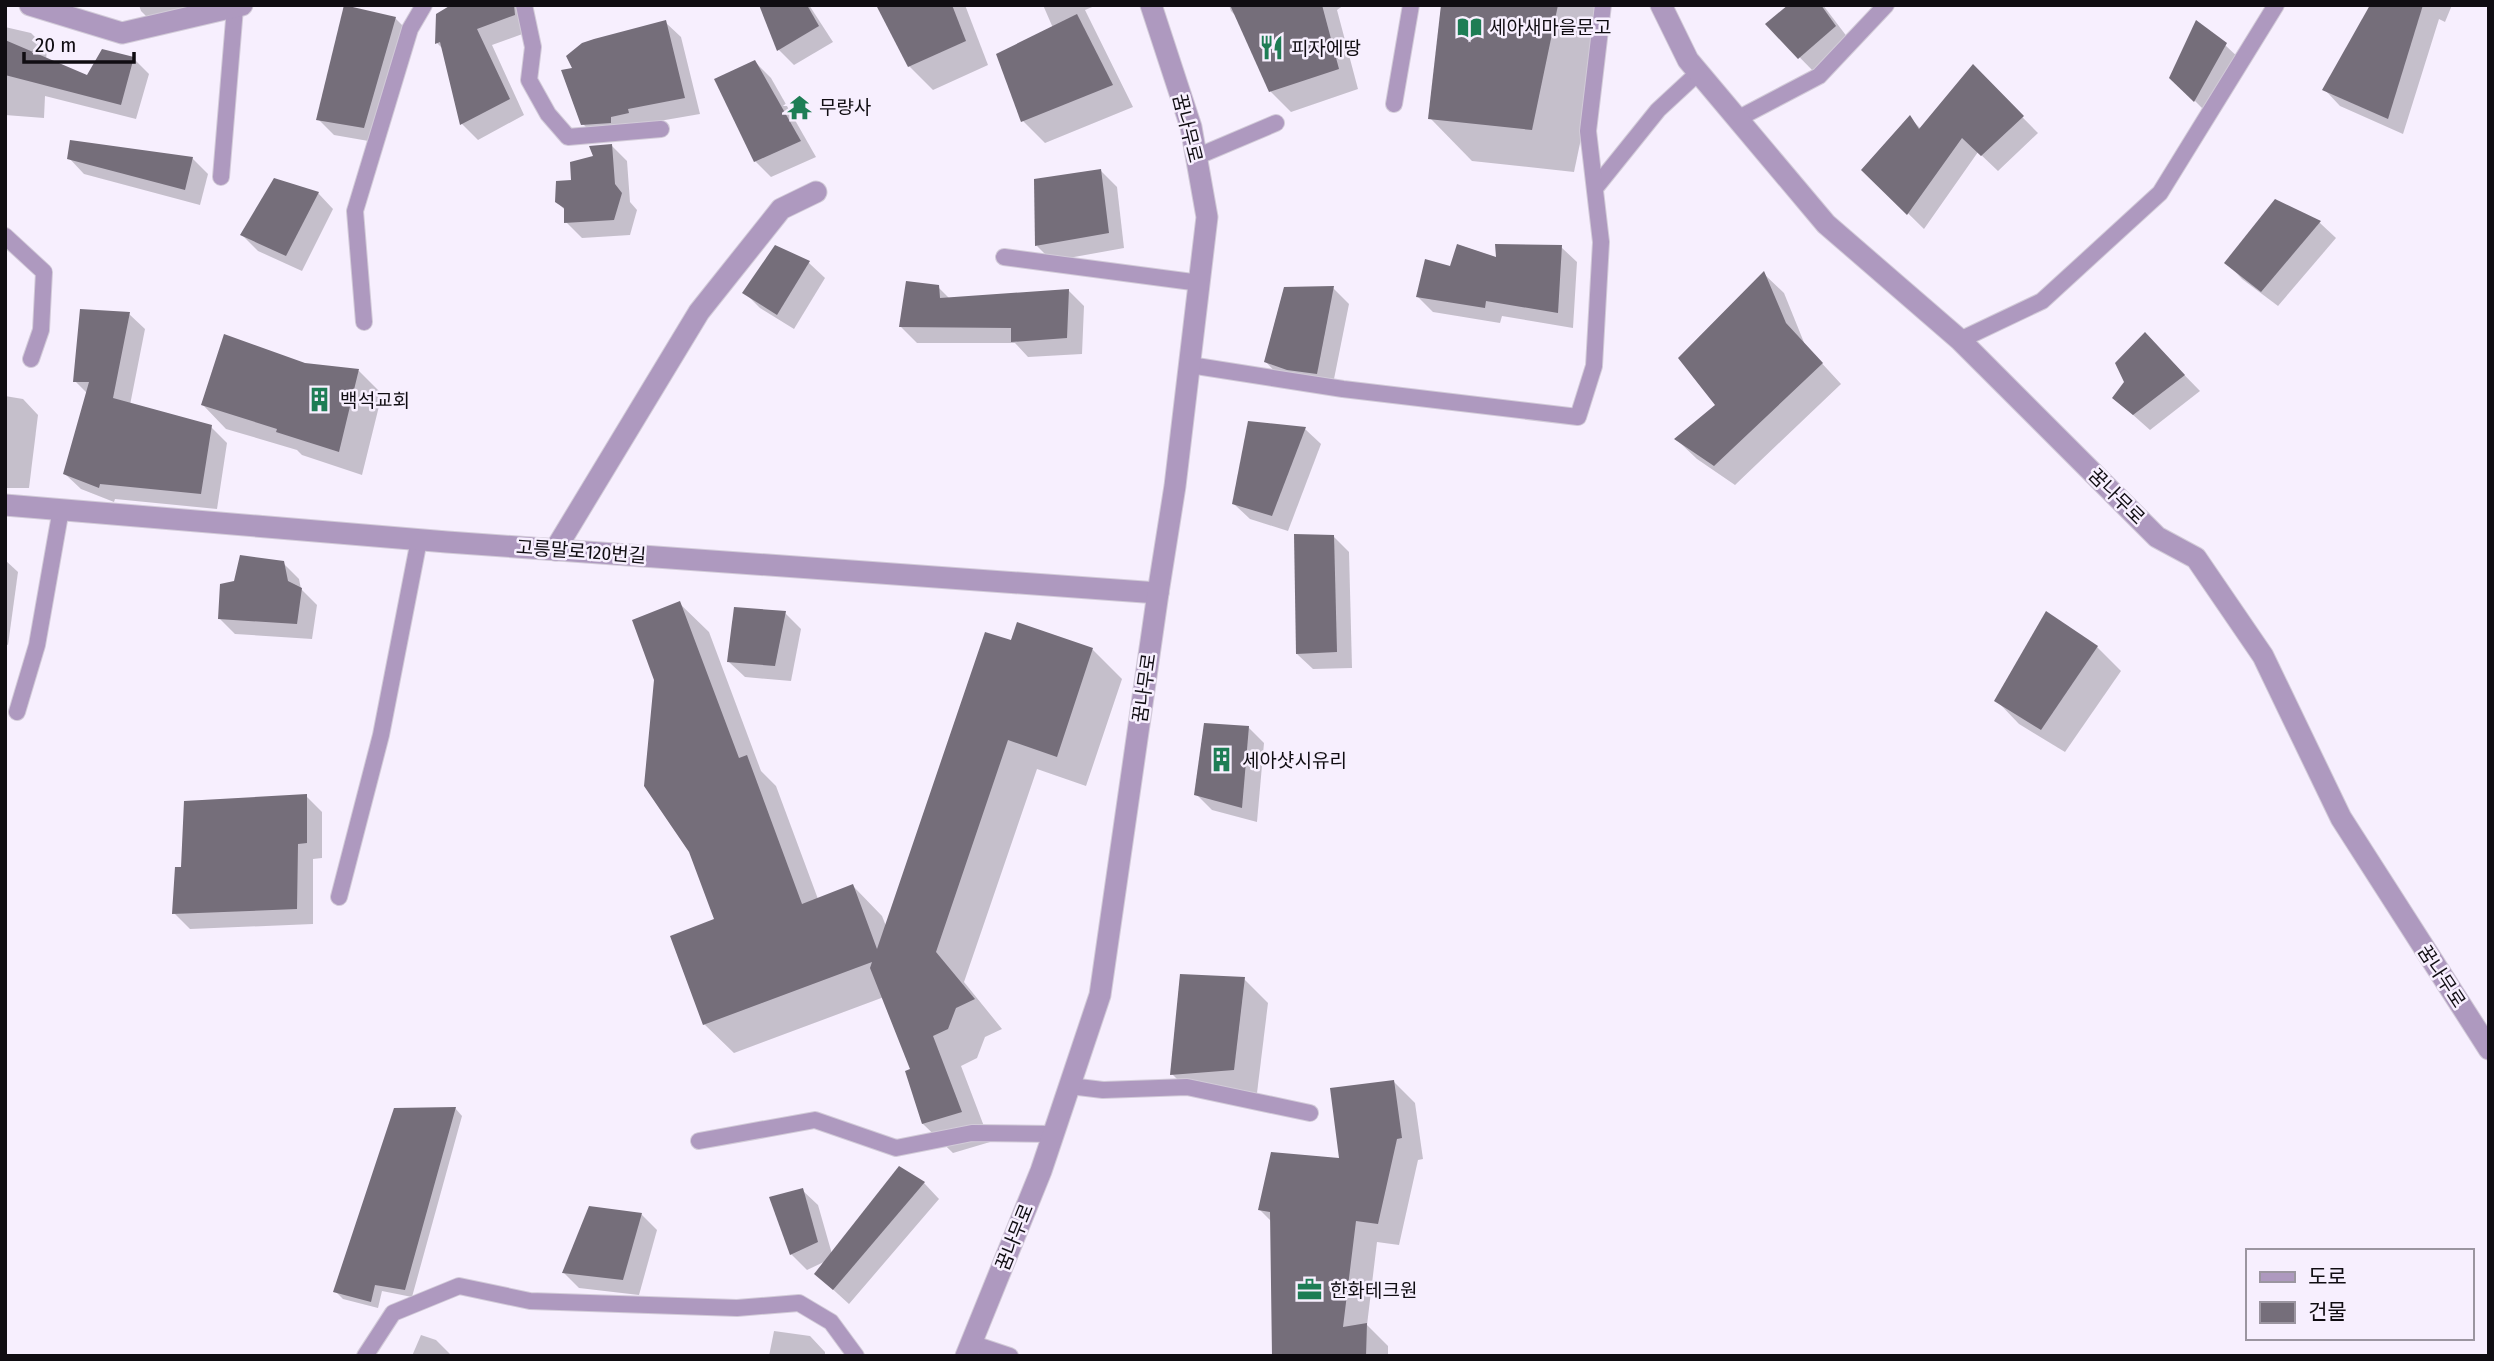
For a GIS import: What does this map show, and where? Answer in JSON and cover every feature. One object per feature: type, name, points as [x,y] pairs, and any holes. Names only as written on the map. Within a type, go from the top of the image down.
[{"type":"street","points":[[30,5],[122,33],[239,7]]},
{"type":"street","name":"꿈나무로","points":[[969,1349],[1041,1171],[1100,995],[1175,486],[1207,217],[1191,127],[1151,5]]},
{"type":"street","name":"꿈나무로","points":[[1661,5],[1688,60],[1826,224],[1960,340],[2158,537],[2196,558],[2263,656],[2341,818],[2489,1049]]},
{"type":"street","points":[[555,550],[699,312],[781,209],[816,192]]},
{"type":"street","name":"고릉말로120번길","points":[[5,505],[419,540],[1158,593]]},
{"type":"lane","points":[[365,322],[355,211],[410,29],[424,5]]},
{"type":"lane","points":[[524,5],[533,47],[530,80],[548,114],[568,137],[661,129]]},
{"type":"lane","points":[[1394,104],[1411,5]]},
{"type":"lane","points":[[1190,365],[1343,390],[1578,417],[1594,366],[1601,242],[1588,131],[1603,5]]},
{"type":"lane","points":[[1739,118],[1819,76],[1886,5]]},
{"type":"lane","points":[[1960,340],[2042,301],[2160,193],[2276,5]]},
{"type":"lane","points":[[222,177],[239,7]]},
{"type":"lane","points":[[1596,187],[1658,110],[1699,72]]},
{"type":"lane","points":[[1196,157],[1276,123]]},
{"type":"lane","points":[[5,236],[44,272],[41,330],[31,359]]},
{"type":"lane","points":[[1004,257],[1200,283]]},
{"type":"lane","points":[[17,712],[37,645],[61,509]]},
{"type":"lane","points":[[339,897],[381,735],[419,540]]},
{"type":"lane","points":[[1070,1086],[1103,1090],[1187,1087],[1310,1113]]},
{"type":"lane","points":[[699,1141],[816,1120],[896,1149],[972,1133],[1054,1134]]},
{"type":"lane","points":[[365,1356],[393,1313],[459,1286],[530,1301],[737,1308],[799,1303],[831,1322],[856,1356]]},
{"type":"lane","points":[[969,1349],[1010,1356]]},
{"type":"building","points":[[344,5],[396,17],[364,128],[316,120]]},
{"type":"building","points":[[451,5],[514,5],[515,15],[477,29],[510,99],[460,125],[440,42],[435,44],[436,14]]},
{"type":"building","points":[[759,5],[807,5],[819,26],[777,51]]},
{"type":"building","points":[[876,5],[952,5],[966,41],[908,67]]},
{"type":"building","points":[[1230,5],[1322,5],[1339,69],[1269,92]]},
{"type":"building","points":[[1441,5],[1558,5],[1532,130],[1428,119]]},
{"type":"building","points":[[1788,5],[1821,5],[1836,26],[1798,59],[1765,24]]},
{"type":"building","points":[[2370,5],[2423,5],[2388,119],[2322,90]]},
{"type":"building","points":[[1077,14],[1113,85],[1021,122],[996,54]]},
{"type":"building","points":[[666,20],[685,98],[628,109],[629,113],[611,117],[611,123],[581,125],[561,70],[572,68],[566,56],[582,43]]},
{"type":"building","points":[[2196,20],[2227,43],[2194,102],[2169,78]]},
{"type":"building","points":[[5,40],[87,75],[102,49],[134,57],[121,105],[5,75]]},
{"type":"building","points":[[755,60],[801,141],[754,162],[714,79]]},
{"type":"building","points":[[1973,64],[2024,116],[1981,156],[1962,138],[1907,215],[1861,170],[1910,115],[1919,129]]},
{"type":"building","points":[[70,140],[193,157],[185,190],[67,159]]},
{"type":"building","points":[[612,144],[615,184],[622,193],[614,220],[564,223],[564,208],[555,202],[556,181],[571,180],[570,162],[593,156],[589,146]]},
{"type":"building","points":[[1101,169],[1109,233],[1035,246],[1034,179]]},
{"type":"building","points":[[274,178],[319,192],[286,256],[240,235]]},
{"type":"building","points":[[2275,199],[2321,221],[2261,292],[2224,263]]},
{"type":"building","points":[[1457,244],[1496,257],[1495,244],[1562,245],[1558,313],[1486,301],[1485,308],[1416,297],[1425,259],[1450,266]]},
{"type":"building","points":[[775,245],[810,261],[777,315],[742,293]]},
{"type":"building","points":[[1764,271],[1786,323],[1823,363],[1714,466],[1674,439],[1715,405],[1678,358]]},
{"type":"building","points":[[906,281],[939,285],[940,298],[1069,289],[1067,338],[1011,342],[1011,328],[899,327]]},
{"type":"building","points":[[1334,286],[1317,374],[1287,370],[1264,362],[1284,287]]},
{"type":"building","points":[[80,309],[130,312],[113,398],[212,425],[201,494],[100,484],[99,488],[63,474],[89,382],[73,382]]},
{"type":"building","points":[[2145,332],[2185,375],[2133,415],[2112,398],[2124,382],[2115,363]]},
{"type":"building","points":[[224,334],[305,363],[359,369],[339,452],[201,405]]},
{"type":"building","points":[[1248,421],[1306,427],[1272,516],[1232,504]]},
{"type":"building","points":[[1294,534],[1334,535],[1337,652],[1296,654]]},
{"type":"building","points":[[240,555],[284,561],[288,581],[302,588],[297,624],[218,619],[220,584],[234,581]]},
{"type":"building","points":[[680,601],[739,758],[747,755],[802,904],[853,884],[877,949],[985,632],[1011,640],[1017,622],[1093,648],[1057,757],[1008,740],[936,952],[975,999],[956,1008],[948,1029],[933,1036],[962,1112],[922,1124],[905,1071],[910,1069],[870,968],[872,962],[703,1025],[670,936],[714,919],[689,852],[644,786],[654,680],[632,620]]},
{"type":"building","points":[[734,607],[786,611],[775,666],[727,662]]},
{"type":"building","points":[[2046,611],[2098,646],[2041,730],[1994,701]]},
{"type":"building","name":"세아샷시유리","points":[[1204,723],[1249,726],[1242,808],[1194,795]]},
{"type":"building","points":[[307,794],[307,843],[298,844],[297,909],[172,914],[175,867],[181,867],[184,801]]},
{"type":"building","points":[[1180,974],[1245,977],[1234,1070],[1170,1075]]},
{"type":"building","points":[[1394,1080],[1402,1138],[1397,1139],[1378,1224],[1356,1221],[1343,1327],[1367,1323],[1366,1356],[1272,1356],[1270,1212],[1258,1210],[1271,1152],[1339,1158],[1330,1088]]},
{"type":"building","points":[[456,1107],[405,1290],[375,1285],[371,1302],[333,1292],[394,1108]]},
{"type":"building","points":[[899,1166],[925,1182],[833,1290],[814,1274]]},
{"type":"building","points":[[803,1188],[818,1242],[790,1255],[769,1197]]},
{"type":"building","points":[[589,1206],[642,1213],[623,1280],[562,1273]]},
{"type":"place","name":"세아새마을문고","points":[[1469,27]]},
{"type":"place","name":"피자에땅","points":[[1271,48]]},
{"type":"place","name":"무량사","points":[[799,107]]},
{"type":"place","name":"백석교회","points":[[320,400]]},
{"type":"place","name":"세아샷시유리","points":[[1222,760]]},
{"type":"place","name":"한화테크원","points":[[1310,1290]]}]
